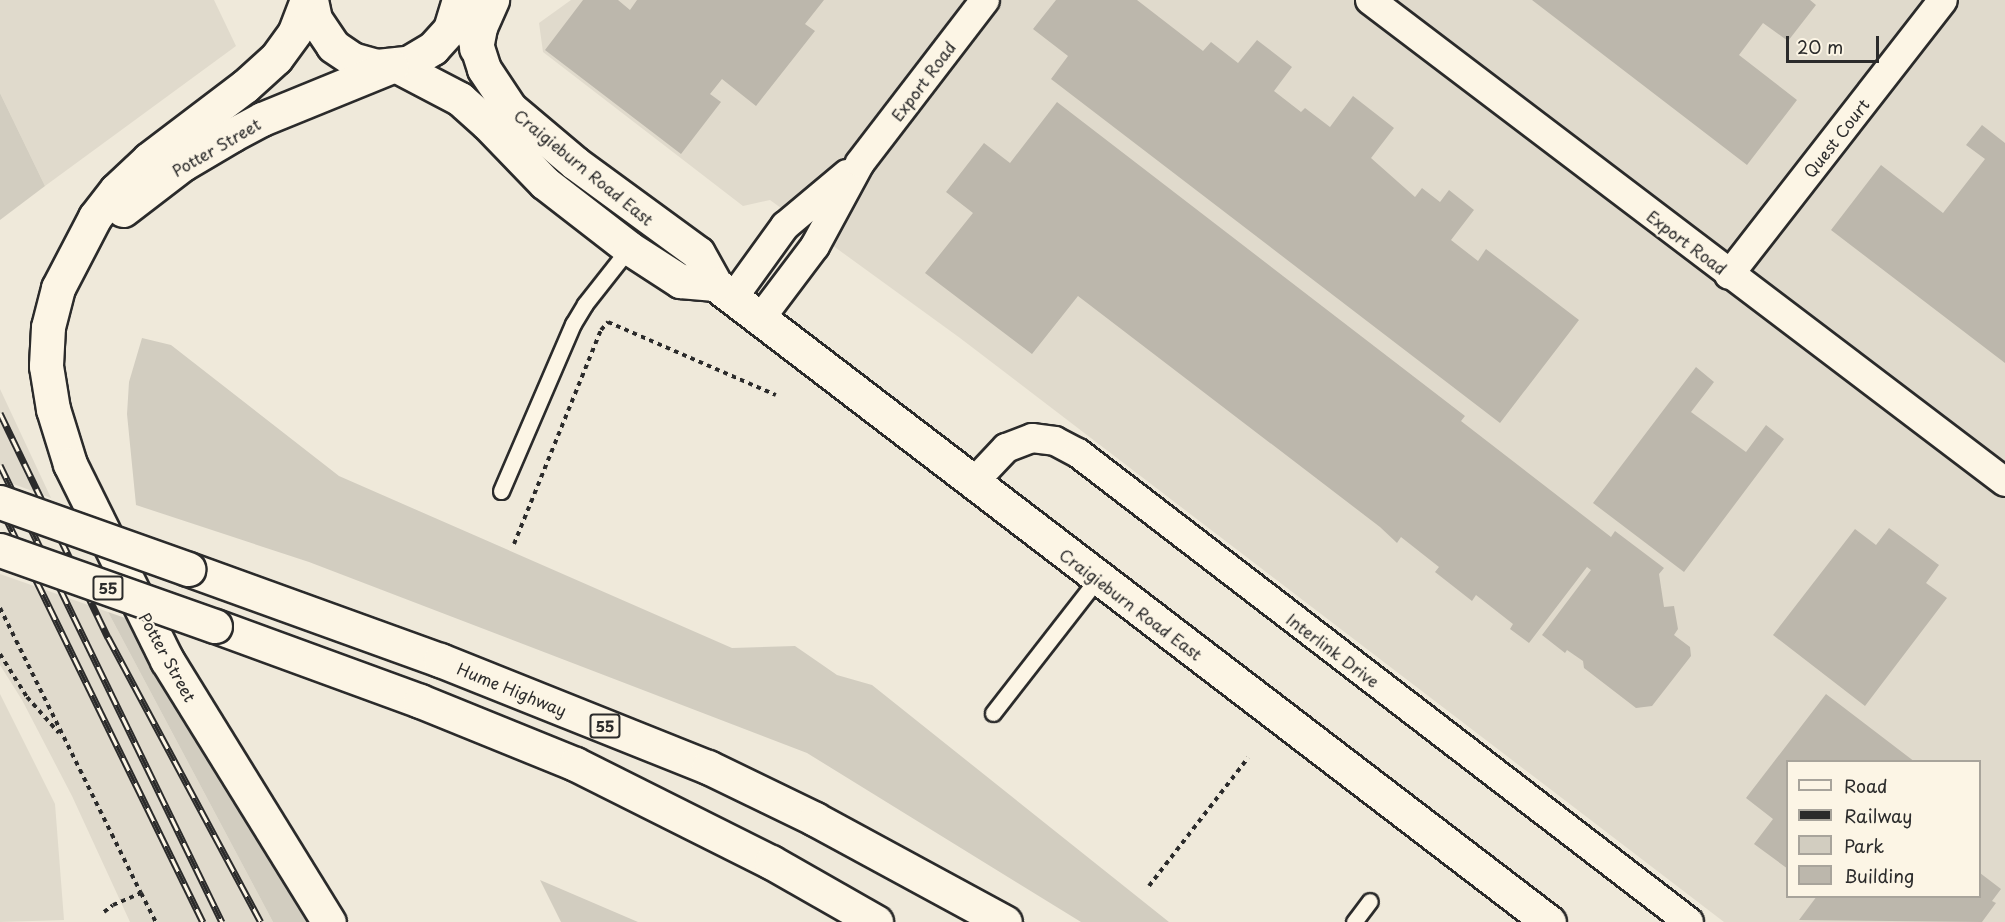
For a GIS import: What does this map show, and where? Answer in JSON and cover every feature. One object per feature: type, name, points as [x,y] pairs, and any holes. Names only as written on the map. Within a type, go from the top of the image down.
[{"type":"main road","points":[[309,0],[315,19],[333,46],[361,63],[394,66]]},
{"type":"main road","name":"Potter Street","points":[[309,0],[284,50],[245,86],[130,176],[95,217],[66,269],[48,327],[46,366],[52,409],[70,464],[167,660],[329,922]]},
{"type":"main road","name":"Potter Street","points":[[66,269],[122,210],[208,148],[262,119],[394,66],[417,60],[443,38],[455,19],[461,0]]},
{"type":"main road","name":"Craigieburn Road East","points":[[461,0],[476,48],[490,79],[516,113],[575,163],[698,254],[724,291],[1549,922]]},
{"type":"main road","points":[[476,48],[480,27],[492,0]]},
{"type":"main road","name":"Craigieburn Road East","points":[[394,66],[460,99],[487,123],[551,189],[628,248],[680,281],[724,291]]},
{"type":"main road","name":"Hume Highway","points":[[0,502],[440,660],[708,767],[846,836],[1005,922]]},
{"type":"main road","name":"55","points":[[0,550],[420,701],[575,764],[771,861],[876,922]]},
{"type":"street","name":"Export Road","points":[[760,319],[815,246],[860,163],[985,0]]},
{"type":"street","name":"Export Road","points":[[1370,0],[2005,482]]},
{"type":"street","name":"Quest Court","points":[[1730,275],[1943,0]]},
{"type":"street","name":"Export Road","points":[[724,291],[785,226],[860,163]]},
{"type":"street","name":"Interlink Drive","points":[[973,483],[1006,448],[1032,438],[1055,441],[1078,453],[1689,922]]},
{"type":"lane","points":[[501,491],[573,324],[585,304],[628,248]]},
{"type":"lane","points":[[993,714],[1098,579]]},
{"type":"lane","points":[[1354,922],[1370,901]]},
{"type":"path","points":[[514,544],[601,330],[608,322],[776,394]]},
{"type":"path","points":[[0,608],[63,739],[156,922]]},
{"type":"path","points":[[0,654],[27,697],[63,739]]},
{"type":"path","points":[[1149,886],[1248,758]]},
{"type":"path","points":[[104,912],[113,905],[141,893]]},
{"type":"shaded area","points":[[0,0],[214,0],[236,46],[45,186],[0,93]]},
{"type":"shaded area","points":[[571,0],[2005,0],[2005,922],[1724,922],[960,338],[770,200],[743,206],[543,52],[539,23]]},
{"type":"shaded area","points":[[0,389],[51,498],[0,479]]},
{"type":"shaded area","points":[[0,574],[108,612],[273,922],[130,922],[72,796],[22,700],[0,665]]},
{"type":"shaded area","points":[[0,694],[55,804],[64,920],[0,922]]},
{"type":"green space","points":[[0,93],[45,186],[0,220]]},
{"type":"green space","points":[[142,338],[171,345],[339,476],[732,648],[795,646],[837,675],[872,685],[1169,922],[1081,922],[807,753],[309,562],[136,505],[127,414],[129,382]]},
{"type":"green space","points":[[108,612],[128,619],[218,777],[309,922],[273,922]]},
{"type":"green space","points":[[540,880],[638,922],[561,922]]},
{"type":"building","points":[[583,0],[618,0],[630,10],[637,0],[824,0],[805,24],[815,31],[756,106],[722,79],[710,94],[721,102],[681,154],[545,50]]},
{"type":"building","points":[[1056,0],[1137,0],[1203,51],[1211,42],[1238,63],[1257,40],[1292,67],[1274,91],[1301,112],[1305,108],[1330,127],[1353,96],[1394,128],[1371,158],[1415,197],[1422,188],[1440,202],[1449,190],[1474,210],[1451,240],[1478,261],[1486,249],[1579,320],[1500,423],[1051,79],[1068,56],[1033,29]]},
{"type":"building","points":[[1532,0],[1810,0],[1816,5],[1788,41],[1763,23],[1739,55],[1797,100],[1747,165]]},
{"type":"building","points":[[1057,102],[1465,416],[1461,421],[1611,537],[1615,531],[1664,568],[1659,574],[1664,607],[1674,606],[1678,629],[1674,635],[1690,647],[1691,656],[1652,706],[1636,708],[1584,668],[1583,661],[1567,650],[1565,653],[1542,635],[1591,570],[1587,567],[1529,643],[1510,629],[1513,624],[1476,595],[1472,601],[1435,572],[1439,567],[1401,537],[1397,543],[1380,527],[1078,296],[1032,354],[925,273],[973,213],[946,192],[984,143],[1010,163]]},
{"type":"building","points":[[1982,125],[2005,143],[2005,363],[1831,230],[1881,165],[1943,213],[1985,159],[1966,145]]},
{"type":"building","points":[[1696,367],[1714,382],[1691,412],[1746,452],[1766,425],[1784,439],[1684,572],[1593,503]]},
{"type":"building","points":[[1889,528],[1939,565],[1926,583],[1947,598],[1865,706],[1773,635],[1855,529],[1876,545]]},
{"type":"building","points":[[1826,694],[1912,760],[1786,760],[1786,868],[1754,844],[1773,819],[1746,798]]},
{"type":"building","points":[[1981,874],[2001,889],[1992,901],[1996,903],[1982,922],[1799,920],[1816,898],[1981,898]]},
{"type":"railway","points":[[0,413],[108,637],[261,922]]},
{"type":"railway","points":[[0,465],[222,922]]},
{"type":"railway","points":[[0,506],[203,922]]}]
